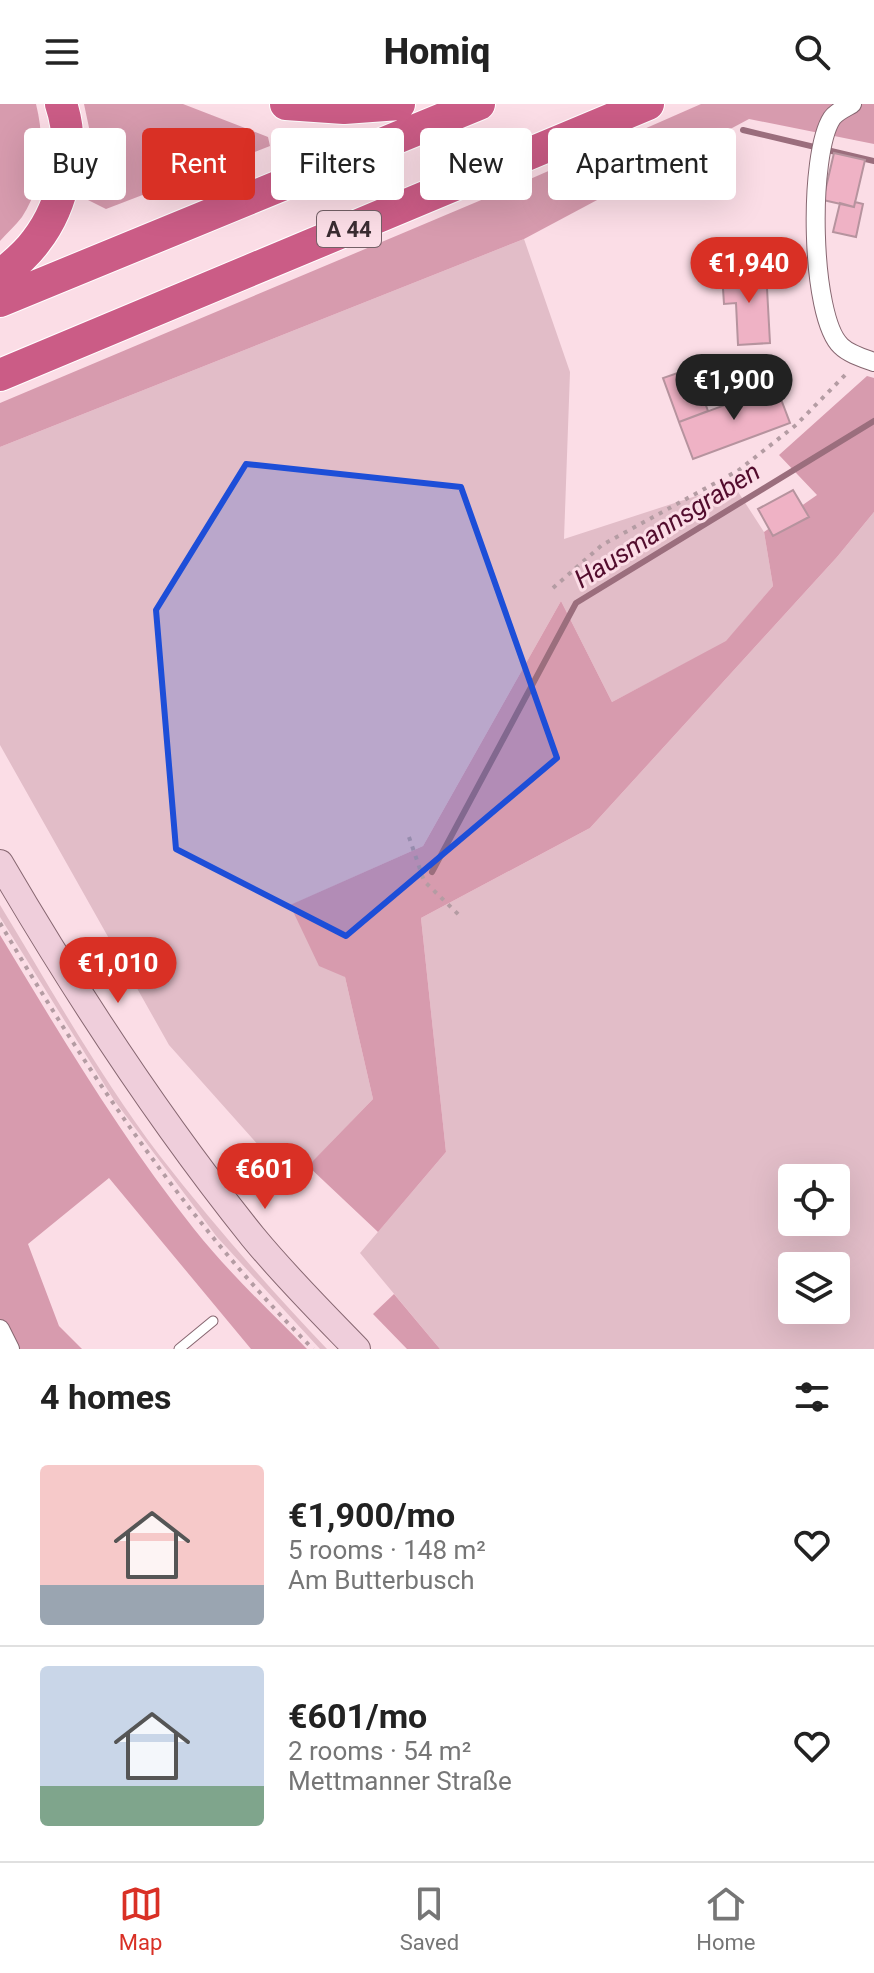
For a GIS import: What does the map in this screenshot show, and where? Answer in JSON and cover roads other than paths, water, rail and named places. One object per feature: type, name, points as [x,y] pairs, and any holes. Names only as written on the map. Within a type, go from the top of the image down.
[{"type":"highway","points":[[0,276],[20,260],[36,241],[59,199],[67,150],[61,104]]},
{"type":"highway","points":[[286,104],[344,108],[399,104]]},
{"type":"highway","points":[[0,301],[479,104]]},
{"type":"highway","name":"A 44","points":[[0,375],[648,104]]},
{"type":"main road","points":[[0,863],[46,942],[148,1096],[255,1239],[357,1349]]},
{"type":"street","points":[[852,104],[832,118],[817,174],[814,207],[829,327],[841,346],[868,360]]},
{"type":"street","points":[[0,1329],[10,1349]]},
{"type":"lane","points":[[179,1349],[213,1321]]},
{"type":"waterway","points":[[743,130],[874,161]]},
{"type":"waterway","name":"Hausmannsgraben","points":[[432,872],[576,603],[874,421]]}]
